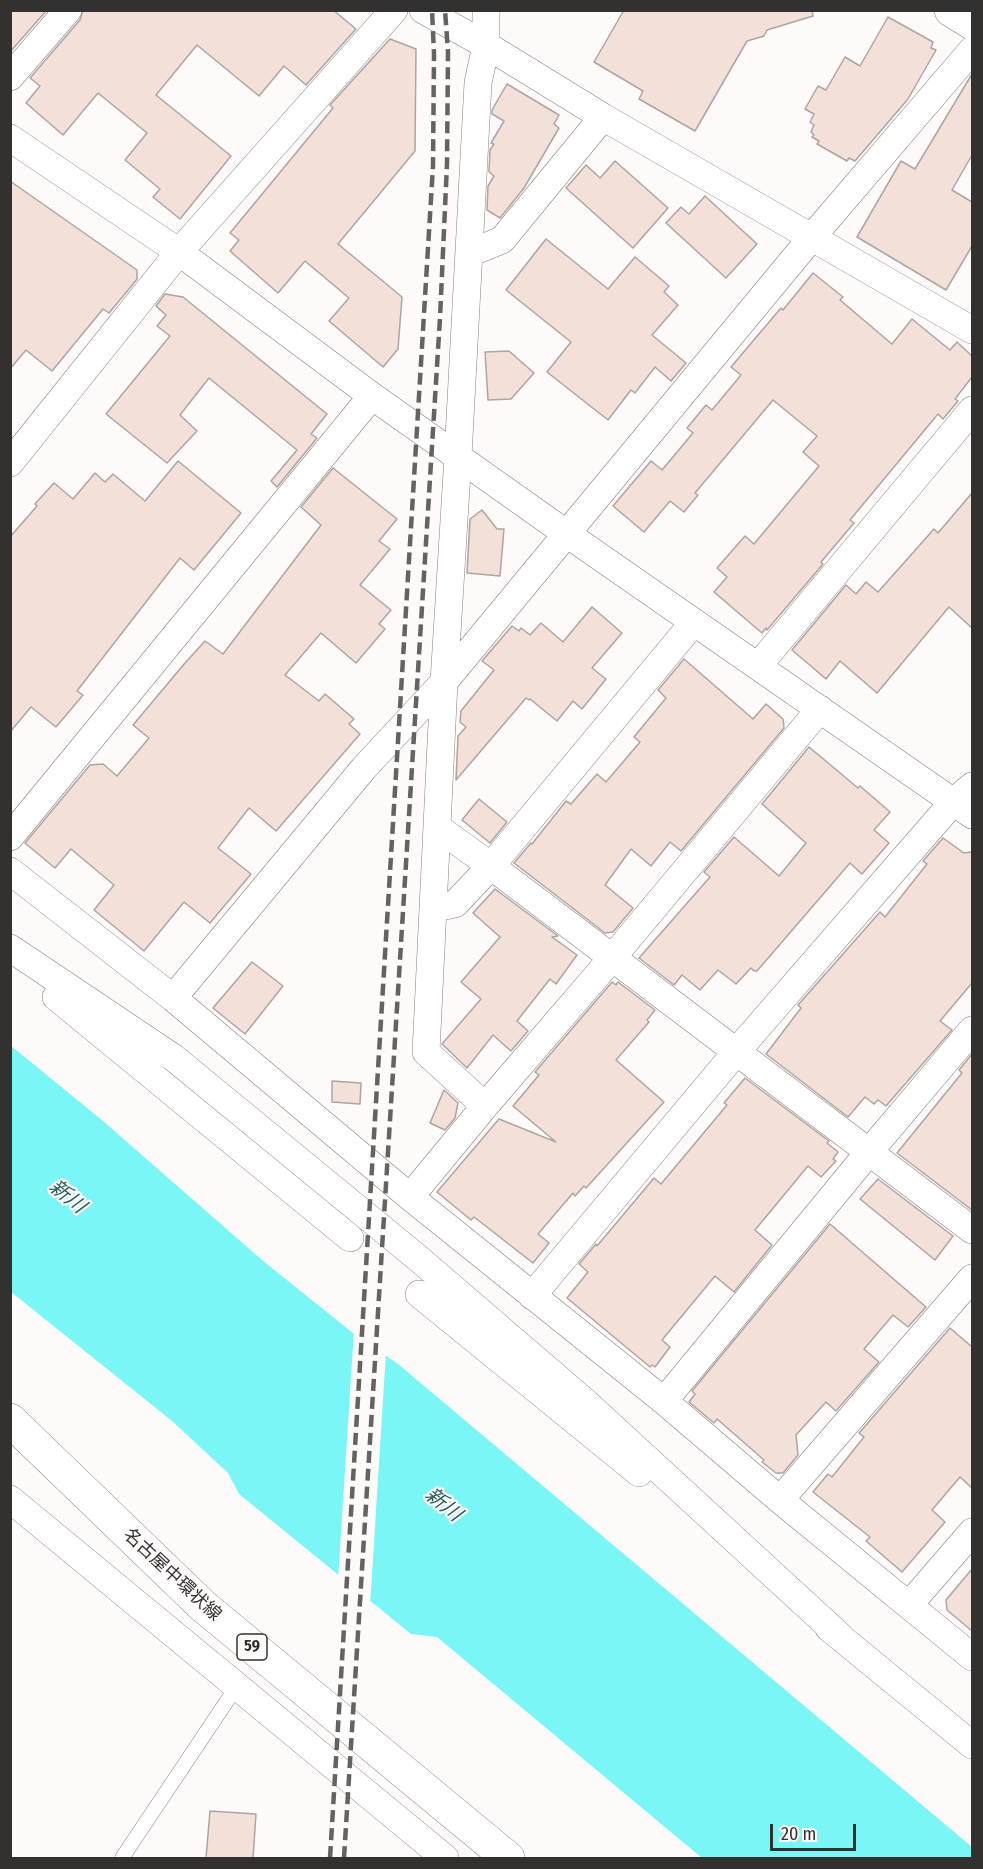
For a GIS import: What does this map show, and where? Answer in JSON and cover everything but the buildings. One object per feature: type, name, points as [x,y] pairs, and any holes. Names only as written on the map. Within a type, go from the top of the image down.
[{"type":"main road","points":[[951,10],[972,23]]},
{"type":"main road","name":"名古屋中環状線","points":[[10,1420],[203,1606],[508,1858]]},
{"type":"street","points":[[10,77],[68,10]]},
{"type":"street","points":[[10,463],[179,252],[394,10]]},
{"type":"street","points":[[423,10],[972,330]]},
{"type":"street","points":[[485,1106],[426,1052],[444,682],[478,84],[486,45],[486,10]]},
{"type":"street","points":[[173,998],[364,768],[444,682],[812,237],[972,50]]},
{"type":"street","points":[[470,253],[502,240],[603,117]]},
{"type":"street","points":[[10,138],[179,252],[372,396],[567,534],[820,708],[966,801],[737,1051],[532,1296]]},
{"type":"street","points":[[10,837],[372,396]]},
{"type":"street","points":[[758,666],[972,410]]},
{"type":"street","points":[[434,908],[455,904],[490,866],[694,622]]},
{"type":"street","points":[[410,1197],[820,708]]},
{"type":"street","points":[[437,827],[972,1230]]},
{"type":"street","points":[[10,871],[173,998],[410,1197],[663,1401],[972,1657]]},
{"type":"street","points":[[10,948],[174,1058],[419,1259],[583,1400],[842,1638]]},
{"type":"street","points":[[10,960],[350,1238]]},
{"type":"street","points":[[663,1401],[972,1030]]},
{"type":"street","points":[[780,1500],[972,1278]]},
{"type":"street","points":[[418,1294],[972,1744]]},
{"type":"street","points":[[10,1499],[445,1858]]},
{"type":"street","points":[[909,1605],[972,1532]]},
{"type":"lane","points":[[122,1858],[237,1686]]},
{"type":"water","name":"新川","points":[[10,1045],[103,1121],[262,1260],[349,1330],[398,1364],[972,1847],[972,1858],[702,1858],[437,1637],[411,1634],[239,1494],[228,1473],[172,1421],[11,1292]]},
{"type":"pier","points":[[354,1330],[386,1352],[370,1605],[338,1579]]},
{"type":"railway","points":[[330,1858],[433,166],[432,10]]},
{"type":"railway","points":[[344,1858],[440,318],[447,164],[448,52],[445,10]]}]
